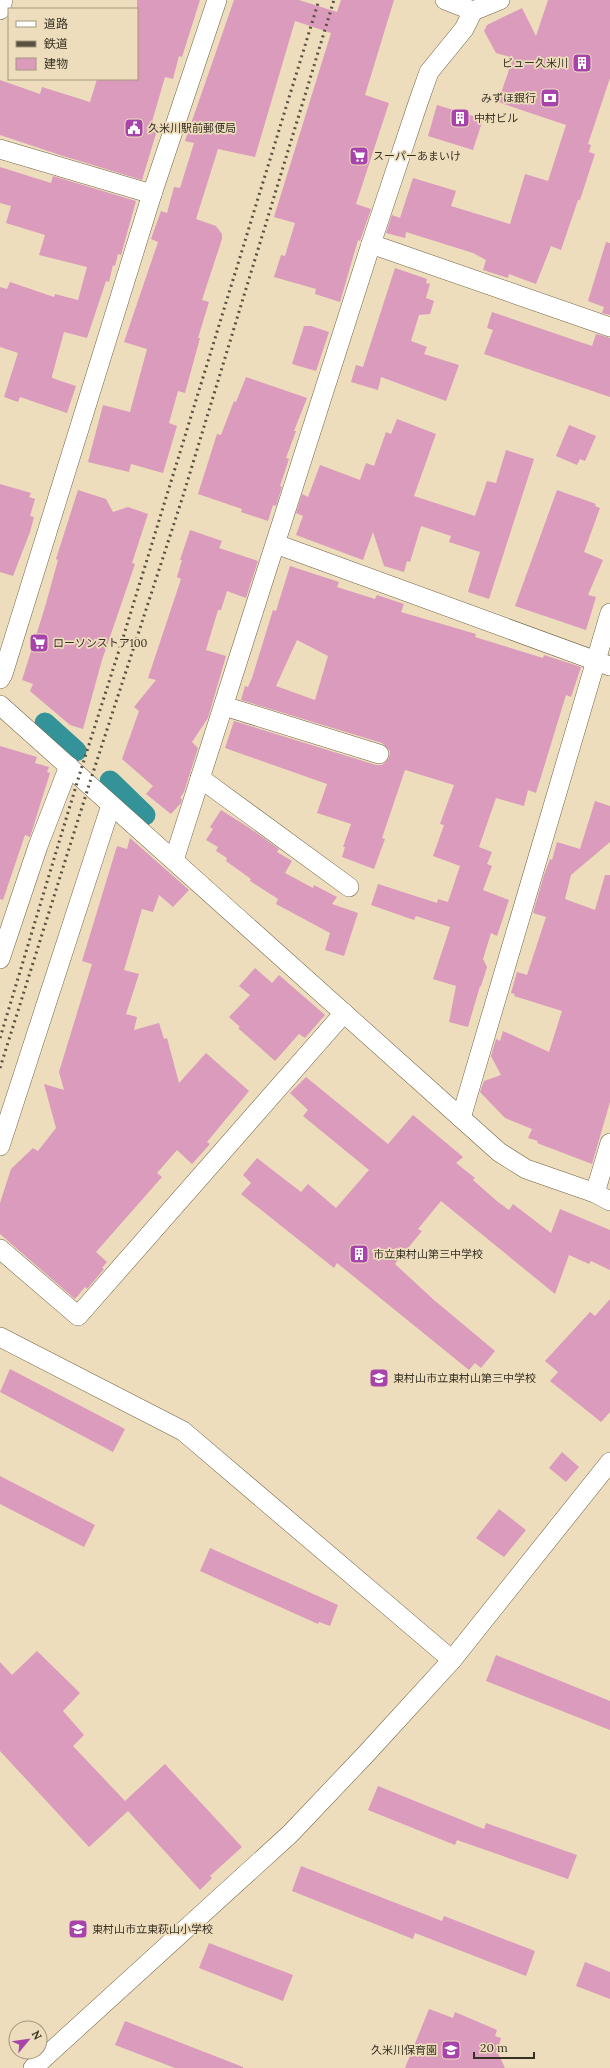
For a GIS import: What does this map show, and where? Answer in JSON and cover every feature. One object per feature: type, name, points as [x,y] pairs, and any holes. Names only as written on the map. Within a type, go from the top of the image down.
[{"type":"street","points":[[0,10],[3,0]]},
{"type":"street","points":[[0,679],[6,666],[152,194],[217,0]]},
{"type":"street","points":[[445,0],[473,11]]},
{"type":"street","points":[[174,860],[371,244],[429,72],[457,39],[473,11],[500,0]]},
{"type":"street","points":[[0,149],[152,194]]},
{"type":"street","points":[[371,244],[610,327]]},
{"type":"street","points":[[276,544],[603,664]]},
{"type":"street","points":[[460,1118],[603,664],[610,613]]},
{"type":"street","points":[[0,705],[499,1152],[526,1169],[602,1197],[610,1143]]},
{"type":"street","points":[[224,706],[379,754]]},
{"type":"street","points":[[0,959],[38,846],[68,766]]},
{"type":"street","points":[[200,778],[349,887]]},
{"type":"street","points":[[0,1146],[111,805]]},
{"type":"street","points":[[0,1249],[78,1316],[344,1013]]},
{"type":"street","points":[[0,1337],[183,1431],[452,1660]]},
{"type":"street","points":[[33,2068],[290,1834],[452,1660],[610,1462]]},
{"type":"building","points":[[137,0],[200,0],[182,57],[179,56],[173,79],[165,77],[151,125],[158,127],[142,180],[0,135],[0,80],[40,94],[42,87],[90,102],[97,80],[138,80]]},
{"type":"building","points":[[234,0],[299,0],[337,12],[341,0],[394,0],[365,95],[389,103],[356,204],[371,209],[360,241],[358,240],[340,302],[315,294],[316,289],[274,277],[281,255],[285,256],[295,223],[274,217],[331,33],[295,21],[255,157],[218,149],[196,219],[216,226],[222,234],[222,239],[202,300],[209,302],[198,338],[200,338],[185,393],[178,391],[169,423],[177,426],[163,473],[131,464],[129,472],[88,462],[103,405],[130,412],[147,349],[124,342],[158,242],[151,239],[161,211],[167,213],[174,187],[180,188],[194,143],[185,141]]},
{"type":"building","points":[[548,0],[610,0],[610,78],[588,144],[591,145],[589,152],[595,154],[580,200],[578,200],[561,250],[551,246],[536,284],[509,274],[508,278],[483,270],[486,260],[473,253],[406,232],[405,238],[386,233],[392,215],[400,218],[413,178],[456,191],[451,206],[510,224],[525,174],[548,181],[566,125],[498,102],[513,58],[496,53],[484,31],[487,25],[522,8],[536,36]]},
{"type":"building","points":[[437,105],[483,119],[473,150],[428,136]]},
{"type":"building","points":[[0,167],[51,183],[53,176],[136,201],[121,255],[118,254],[115,266],[113,265],[109,282],[106,281],[87,338],[64,332],[52,378],[76,386],[67,413],[20,397],[18,402],[4,397],[18,353],[0,347],[0,287],[7,289],[10,282],[54,297],[55,294],[78,300],[87,267],[39,255],[45,235],[6,223],[11,206],[0,203]]},
{"type":"building","points":[[606,242],[610,243],[610,315],[602,313],[604,307],[588,301]]},
{"type":"building","points":[[395,268],[427,279],[426,283],[430,284],[426,298],[434,301],[430,314],[419,315],[411,341],[427,347],[424,354],[459,365],[446,401],[381,377],[378,390],[351,382],[356,365],[363,367]]},
{"type":"building","points":[[492,312],[592,346],[596,334],[610,338],[610,397],[484,354],[493,330],[487,328]]},
{"type":"building","points":[[304,326],[311,326],[329,332],[316,371],[292,364]]},
{"type":"building","points":[[246,377],[307,398],[294,431],[296,431],[286,458],[289,459],[280,486],[282,487],[276,506],[273,505],[268,521],[241,512],[242,509],[198,494],[217,434],[221,435],[234,401],[236,402]]},
{"type":"building","points":[[397,419],[436,434],[414,496],[475,516],[487,481],[496,483],[506,450],[534,459],[489,599],[468,592],[480,552],[449,542],[451,536],[421,526],[410,562],[407,561],[404,572],[384,566],[373,532],[363,560],[296,535],[303,516],[296,513],[302,494],[308,497],[320,465],[360,480],[366,463],[374,466],[386,432],[391,434]]},
{"type":"building","points":[[569,425],[596,436],[585,461],[580,459],[577,465],[556,456]]},
{"type":"building","points":[[0,484],[31,493],[29,497],[35,499],[30,516],[34,517],[30,532],[13,576],[0,572]]},
{"type":"building","points":[[78,490],[106,499],[113,512],[128,507],[148,514],[132,563],[135,564],[102,660],[83,729],[70,725],[30,691],[33,684],[22,680],[45,607],[58,560],[56,559]]},
{"type":"building","points":[[557,490],[596,504],[595,506],[600,508],[584,552],[603,560],[588,595],[596,597],[586,630],[515,606]]},
{"type":"building","points":[[190,530],[222,541],[219,548],[258,561],[246,598],[227,591],[221,610],[218,610],[206,650],[226,656],[208,718],[192,742],[198,748],[184,792],[180,798],[182,799],[181,803],[171,814],[146,794],[153,786],[122,759],[139,711],[134,707],[156,680],[148,678],[181,579],[177,577],[182,560],[180,560]]},
{"type":"building","points":[[290,566],[339,582],[337,587],[375,599],[377,595],[404,604],[401,612],[476,634],[475,637],[543,658],[544,655],[581,667],[571,697],[566,695],[536,793],[528,790],[524,806],[496,798],[479,847],[492,852],[487,864],[492,866],[483,890],[509,900],[497,936],[491,933],[483,959],[487,967],[468,1027],[449,1022],[456,986],[433,979],[450,927],[416,916],[414,920],[371,905],[378,884],[437,903],[438,899],[448,902],[460,866],[433,856],[444,825],[440,824],[454,785],[405,770],[382,838],[385,839],[374,869],[342,857],[345,847],[343,847],[351,824],[317,813],[327,784],[225,748],[234,721],[376,765],[382,765],[389,758],[390,751],[382,743],[241,700],[245,686],[248,687],[252,678],[273,610],[276,611]],"holes":[[[297,640],[328,656],[315,700],[276,686]]]},
{"type":"building","points":[[0,746],[37,757],[35,763],[49,767],[47,772],[50,773],[30,837],[25,835],[3,900],[0,899]]},
{"type":"building","points":[[595,801],[610,806],[610,842],[571,875],[565,899],[595,910],[605,875],[610,875],[610,1102],[592,1164],[537,1143],[538,1141],[528,1138],[532,1129],[505,1118],[480,1092],[484,1081],[501,1075],[491,1056],[496,1039],[500,1041],[503,1031],[549,1052],[562,1011],[514,996],[515,994],[511,993],[517,972],[527,975],[546,917],[533,913],[544,875],[550,859],[552,860],[557,842],[580,849]]},
{"type":"building","points":[[221,810],[279,849],[277,852],[292,861],[285,873],[313,888],[314,885],[337,897],[332,904],[358,913],[344,956],[325,950],[330,933],[276,904],[278,899],[250,881],[251,879],[226,861],[227,858],[216,851],[218,847],[206,840],[213,829],[210,827]]},
{"type":"building","points":[[130,838],[189,890],[173,907],[159,895],[153,912],[142,909],[124,970],[139,974],[126,1014],[137,1017],[134,1030],[159,1023],[164,1039],[167,1038],[179,1083],[206,1053],[249,1091],[207,1142],[210,1144],[192,1164],[177,1150],[157,1173],[162,1177],[96,1252],[107,1262],[102,1268],[104,1269],[87,1289],[85,1287],[75,1299],[0,1234],[0,1203],[11,1169],[33,1148],[38,1151],[56,1128],[44,1084],[64,1090],[59,1072],[92,964],[82,961],[117,846],[127,849]]},
{"type":"building","points":[[255,968],[272,983],[279,975],[325,1015],[305,1038],[299,1034],[275,1061],[238,1028],[240,1027],[229,1017],[250,995],[239,986]]},
{"type":"building","name":"市立東村山第三中学校","points":[[306,1077],[388,1144],[413,1115],[463,1157],[456,1163],[475,1178],[473,1180],[498,1202],[509,1210],[513,1204],[551,1233],[560,1209],[610,1230],[610,1270],[591,1261],[589,1264],[569,1255],[555,1294],[441,1201],[418,1229],[422,1231],[395,1264],[434,1300],[495,1351],[481,1368],[475,1363],[469,1370],[337,1263],[334,1268],[241,1194],[251,1183],[243,1175],[257,1158],[301,1192],[308,1184],[336,1208],[369,1170],[303,1116],[308,1110],[290,1093]]},
{"type":"building","points":[[610,1299],[610,1412],[601,1422],[550,1381],[558,1372],[545,1361],[590,1312],[595,1316]]},
{"type":"building","points":[[10,1369],[125,1429],[113,1452],[0,1392]]},
{"type":"building","points":[[562,1452],[579,1467],[566,1482],[549,1468]]},
{"type":"building","points":[[0,1476],[95,1525],[84,1547],[0,1504]]},
{"type":"building","points":[[499,1509],[526,1530],[504,1557],[476,1538]]},
{"type":"building","points":[[210,1548],[338,1605],[330,1626],[319,1622],[318,1624],[200,1571]]},
{"type":"building","points":[[37,1651],[80,1693],[63,1711],[84,1735],[73,1746],[125,1801],[165,1764],[242,1847],[210,1876],[212,1878],[200,1890],[128,1811],[89,1847],[0,1751],[0,1662],[12,1675]]},
{"type":"building","points":[[496,1655],[610,1701],[610,1730],[486,1681]]},
{"type":"building","points":[[378,1786],[484,1829],[486,1823],[577,1855],[568,1879],[457,1840],[455,1845],[368,1810]]},
{"type":"building","points":[[301,1866],[442,1921],[444,1916],[535,1951],[526,1976],[415,1933],[413,1939],[292,1891]]},
{"type":"building","points":[[209,1943],[293,1975],[283,2001],[199,1968]]},
{"type":"building","points":[[585,1962],[610,1972],[610,1999],[576,1986]]},
{"type":"building","points":[[429,2009],[453,2018],[455,2012],[497,2030],[495,2036],[501,2038],[497,2051],[505,2068],[405,2068]]},
{"type":"building","points":[[125,2021],[243,2068],[175,2068],[115,2045]]},
{"type":"waterway","points":[[45,723],[76,751]]},
{"type":"waterway","points":[[110,781],[145,815]]},
{"type":"railway","points":[[0,1038],[79,776],[319,0]]},
{"type":"railway","points":[[0,1068],[89,785],[182,499],[334,0]]},
{"type":"place","name":"ビュー久米川","points":[[582,63]]},
{"type":"place","name":"みずほ銀行","points":[[550,98]]},
{"type":"place","name":"中村ビル","points":[[460,118]]},
{"type":"place","name":"久米川駅前郵便局","points":[[134,128]]},
{"type":"place","name":"スーパーあまいけ","points":[[359,156]]},
{"type":"place","name":"ローソンストア100","points":[[39,643]]},
{"type":"place","name":"市立東村山第三中学校","points":[[359,1254]]},
{"type":"place","name":"東村山市立東村山第三中学校","points":[[379,1378]]},
{"type":"place","name":"東村山市立東萩山小学校","points":[[78,1929]]},
{"type":"place","name":"久米川保育園","points":[[451,2050]]}]
